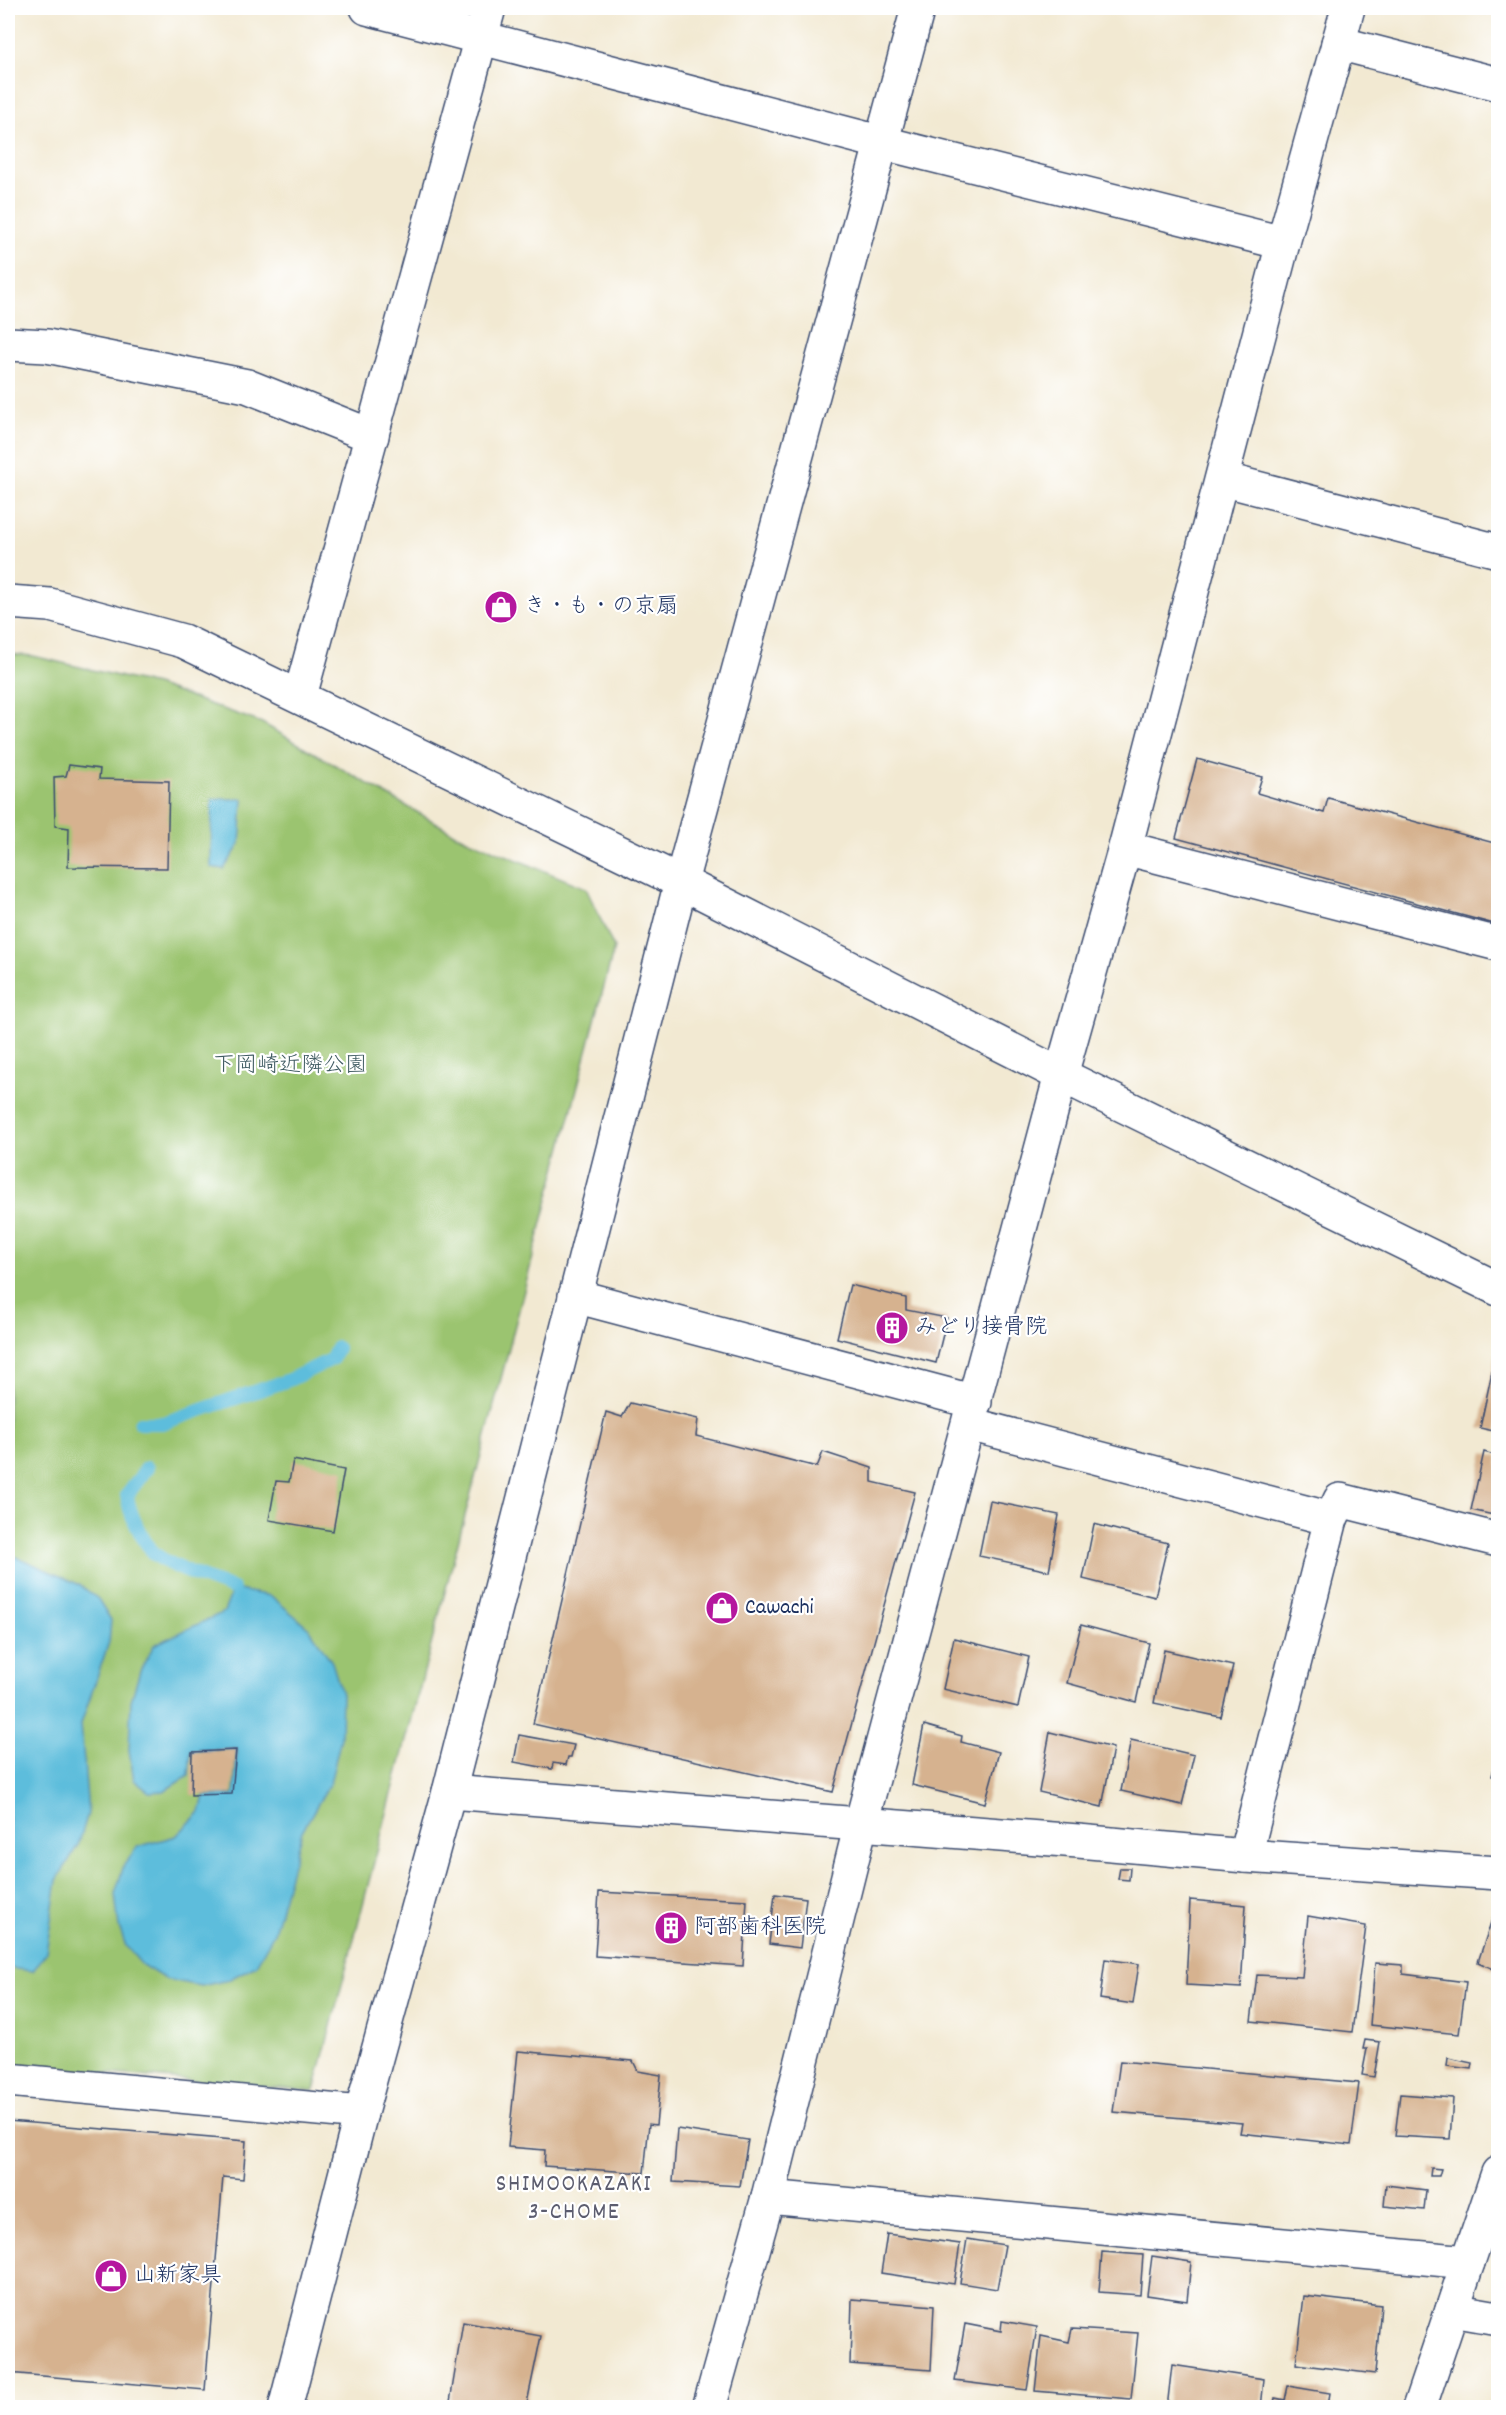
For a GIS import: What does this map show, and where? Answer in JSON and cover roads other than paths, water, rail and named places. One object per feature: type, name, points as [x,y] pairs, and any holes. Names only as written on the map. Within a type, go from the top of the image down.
[{"type":"street","points":[[367,8],[485,23],[883,143],[1283,243]]},
{"type":"street","points":[[285,2408],[361,2114],[449,1792],[681,882],[918,8]]},
{"type":"street","points":[[709,2408],[768,2197],[861,1824],[1061,1075],[1125,848],[1283,243],[1348,8]]},
{"type":"street","points":[[300,696],[485,23]]},
{"type":"street","points":[[1338,43],[1498,84]]},
{"type":"street","points":[[8,344],[47,346],[247,386],[372,436]]},
{"type":"street","points":[[1222,479],[1498,551]]},
{"type":"street","points":[[8,602],[50,605],[183,641],[681,882],[1061,1075],[1498,1289]]},
{"type":"street","points":[[1125,848],[1498,944]]},
{"type":"street","points":[[575,1296],[1331,1519]]},
{"type":"street","points":[[1245,1856],[1331,1519],[1340,1500],[1498,1540]]},
{"type":"street","points":[[449,1792],[1245,1856],[1498,1873]]},
{"type":"street","points":[[8,2080],[361,2114]]},
{"type":"street","points":[[1419,2408],[1498,2173]]},
{"type":"street","points":[[768,2197],[1468,2262]]},
{"type":"street","points":[[1452,2310],[1498,2318]]},
{"type":"water","points":[[212,799],[243,799],[240,844],[224,869],[211,867]]},
{"type":"water","points":[[8,1553],[80,1585],[98,1599],[111,1620],[109,1642],[81,1724],[88,1813],[79,1843],[57,1880],[46,1953],[33,1971],[8,1968]]},
{"type":"water","points":[[233,1589],[271,1596],[309,1628],[332,1662],[342,1694],[341,1738],[330,1783],[302,1831],[274,1933],[256,1965],[228,1980],[201,1986],[165,1979],[142,1965],[126,1946],[119,1927],[115,1894],[124,1865],[137,1847],[176,1836],[200,1812],[204,1796],[234,1795],[237,1749],[191,1751],[189,1775],[164,1791],[149,1792],[134,1780],[129,1750],[131,1701],[140,1671],[154,1645],[224,1612]]},
{"type":"waterway","points":[[140,1423],[163,1423],[289,1380],[332,1359],[337,1348]]},
{"type":"waterway","points":[[147,1468],[127,1495],[133,1518],[145,1542],[155,1554],[171,1564],[233,1589]]},
{"type":"place","name":"き・も・の京扇","points":[[501,607]]},
{"type":"place","name":"みどり接骨院","points":[[892,1328]]},
{"type":"place","name":"Cawachi","points":[[722,1608]]},
{"type":"place","name":"阿部歯科医院","points":[[671,1928]]},
{"type":"place","name":"山新家具","points":[[111,2276]]},
{"type":"district","name":"SHIMOOKAZAKI 3-CHOME","points":[[574,2199]]},
{"type":"park label","name":"下岡崎近隣公園","points":[[290,1066]]}]
